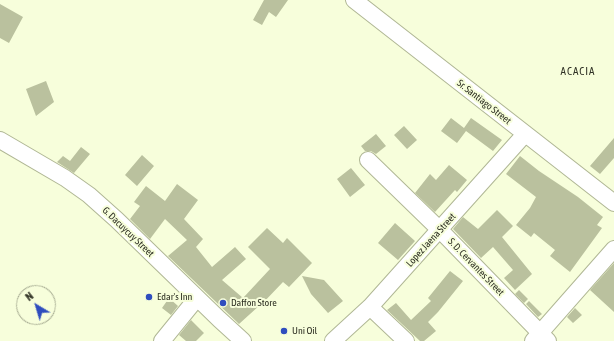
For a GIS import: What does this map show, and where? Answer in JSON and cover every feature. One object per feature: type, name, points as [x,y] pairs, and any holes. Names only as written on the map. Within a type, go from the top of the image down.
[{"type":"street","name":"Sr. Santiago Street","points":[[354,0],[614,203]]},
{"type":"street","name":"Lopez Jaena Street","points":[[333,341],[370,307],[525,134]]},
{"type":"street","name":"G. Dacuycuy Street","points":[[1,143],[65,178],[89,195],[243,341]]},
{"type":"street","name":"S. D. Cervantes Street","points":[[368,160],[440,230],[541,338]]},
{"type":"street","points":[[541,338],[614,249]]},
{"type":"street","points":[[162,341],[197,298]]},
{"type":"street","points":[[370,307],[406,341]]},
{"type":"building","points":[[264,0],[288,0],[276,17],[269,12],[262,25],[253,20]]},
{"type":"building","points":[[0,4],[23,17],[9,43],[0,38]]},
{"type":"building","points":[[46,81],[54,102],[36,116],[26,89]]},
{"type":"building","points":[[451,118],[464,128],[471,118],[502,140],[493,151],[466,131],[457,143],[441,131]]},
{"type":"building","points":[[404,126],[417,140],[407,149],[394,135]]},
{"type":"building","points":[[376,134],[386,146],[376,154],[371,151],[365,151],[361,146]]},
{"type":"building","points":[[614,138],[614,158],[600,174],[590,166]]},
{"type":"building","points":[[81,147],[90,154],[74,173],[57,162],[63,156],[70,161]]},
{"type":"building","points":[[142,155],[154,166],[137,186],[125,175]]},
{"type":"building","points":[[520,156],[539,171],[578,197],[603,217],[597,225],[602,228],[570,272],[550,256],[555,250],[534,233],[531,237],[516,225],[530,208],[536,197],[506,174]]},
{"type":"building","points":[[449,165],[467,180],[457,192],[455,190],[435,212],[415,193],[430,174],[436,180]]},
{"type":"building","points":[[351,168],[365,185],[350,197],[337,179]]},
{"type":"building","points":[[177,184],[198,200],[184,219],[203,239],[196,247],[212,267],[235,247],[246,259],[222,280],[243,298],[270,269],[248,247],[267,228],[283,243],[287,238],[312,263],[289,287],[283,282],[261,305],[239,324],[168,256],[187,240],[165,219],[150,239],[130,219],[140,206],[134,202],[146,186],[165,201]]},
{"type":"building","points":[[497,210],[513,226],[502,237],[532,274],[515,290],[504,278],[513,270],[493,247],[481,258],[453,229],[463,217],[478,229]]},
{"type":"building","points":[[395,223],[415,241],[398,260],[378,243]]},
{"type":"building","points":[[614,263],[614,312],[590,290]]},
{"type":"building","points":[[450,271],[463,281],[428,322],[436,331],[424,341],[420,341],[387,310],[396,303],[411,320],[431,301],[428,298]]},
{"type":"building","points":[[302,276],[324,280],[343,301],[328,313],[311,294]]},
{"type":"building","points":[[519,290],[528,299],[524,303],[515,294]]},
{"type":"building","points":[[169,298],[178,306],[171,315],[162,308]]},
{"type":"building","points":[[529,301],[542,314],[538,317],[526,304]]},
{"type":"building","points":[[575,308],[582,315],[573,323],[567,317]]},
{"type":"building","points":[[191,320],[204,333],[196,341],[186,341],[179,335]]},
{"type":"place","name":"Edar's Inn","points":[[149,297]]},
{"type":"place","name":"Daffon Store","points":[[223,303]]},
{"type":"place","name":"Uni Oil","points":[[284,331]]},
{"type":"district","name":"ACACIA","points":[[578,72]]}]
